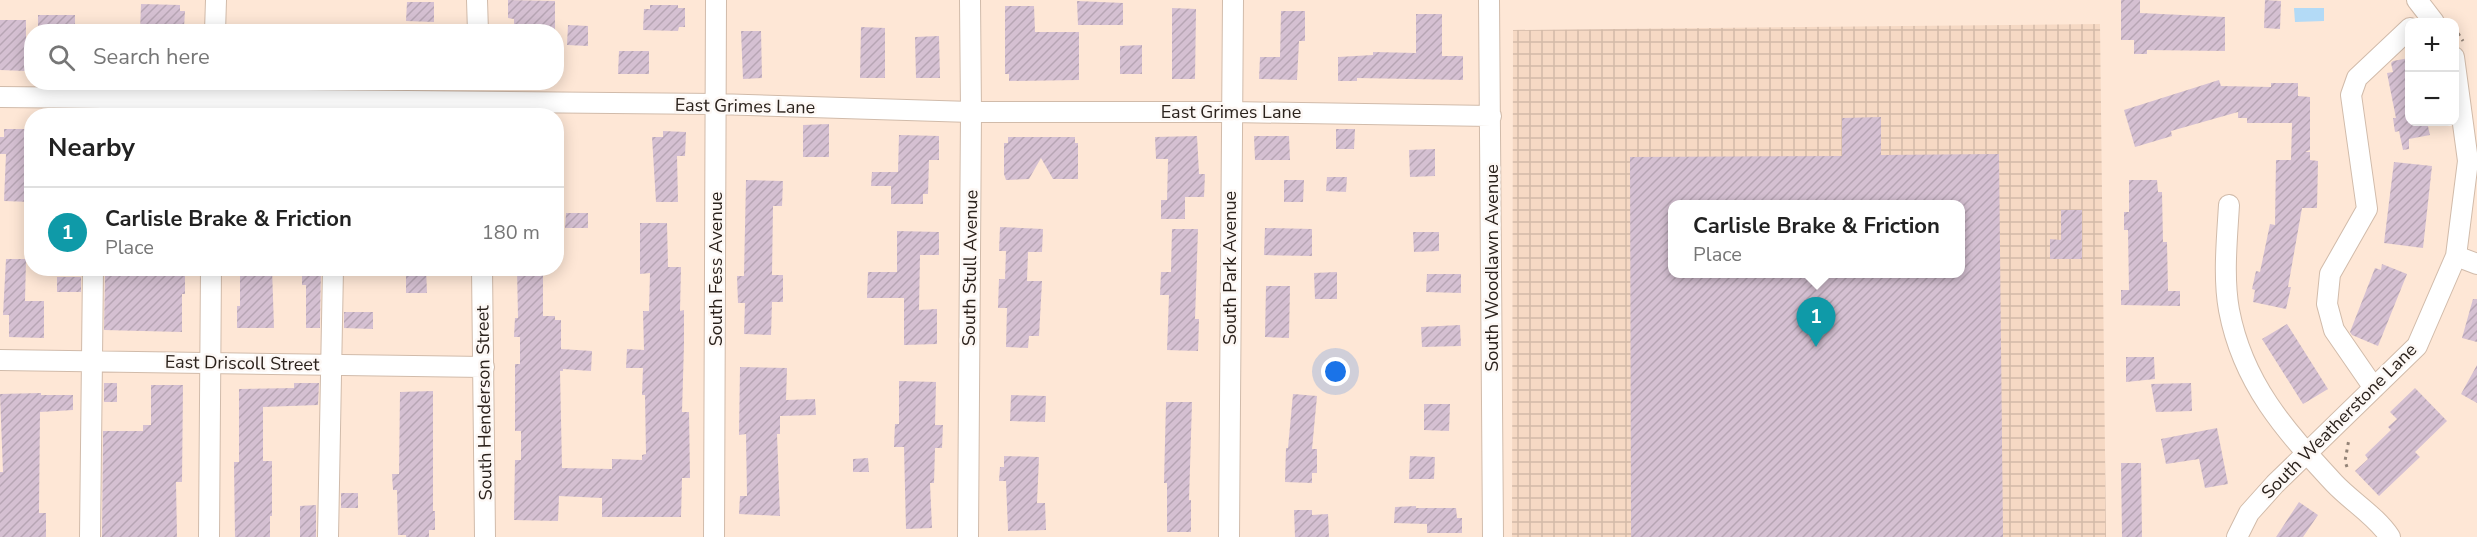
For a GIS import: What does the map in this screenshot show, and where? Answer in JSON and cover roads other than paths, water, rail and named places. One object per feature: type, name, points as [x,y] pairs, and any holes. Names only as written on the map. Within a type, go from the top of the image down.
[{"type":"street","points":[[215,24],[216,0]]},
{"type":"street","points":[[477,0],[478,24]]},
{"type":"street","name":"South Fess Avenue","points":[[714,537],[716,0]]},
{"type":"street","name":"South Stull Avenue","points":[[968,537],[970,0]]},
{"type":"street","name":"South Park Avenue","points":[[1229,537],[1233,0]]},
{"type":"street","name":"South Woodlawn Avenue","points":[[1489,0],[1493,537]]},
{"type":"street","points":[[2374,388],[2334,330],[2326,304],[2330,274],[2367,208],[2351,95],[2357,78],[2405,32]]},
{"type":"street","name":"South Weatherstone Lane","points":[[2238,537],[2248,513],[2417,346],[2456,256],[2468,161],[2456,72]]},
{"type":"street","name":"East Grimes Lane","points":[[0,96],[94,106],[214,99],[336,108],[479,100],[971,112],[1231,112],[1491,116]]},
{"type":"street","points":[[2229,205],[2226,255],[2229,309],[2241,357],[2270,410],[2380,533]]},
{"type":"street","points":[[2456,256],[2477,264]]},
{"type":"street","points":[[90,537],[93,276]]},
{"type":"street","points":[[209,537],[211,276]]},
{"type":"street","points":[[328,537],[333,276]]},
{"type":"street","name":"South Henderson Street","points":[[482,276],[485,537]]},
{"type":"street","name":"East Driscoll Street","points":[[0,360],[484,367]]},
{"type":"water","points":[[2294,8],[2324,8],[2324,21],[2295,22]]},
{"type":"place","name":"Carlisle Brake & Friction","points":[[1816,347]]}]
